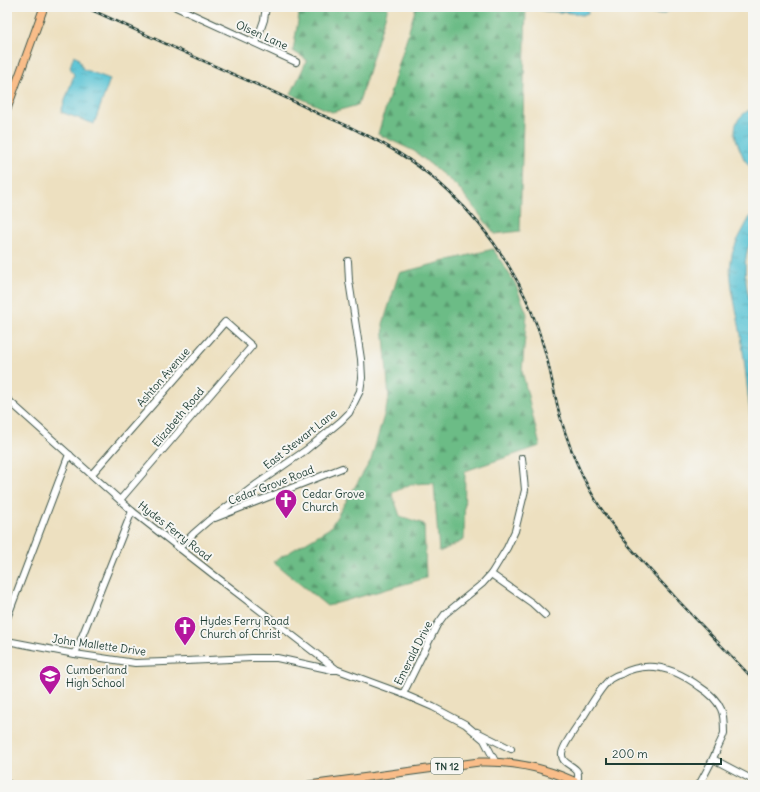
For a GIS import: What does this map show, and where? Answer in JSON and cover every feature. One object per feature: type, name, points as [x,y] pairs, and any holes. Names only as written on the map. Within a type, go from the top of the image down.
[{"type":"main road","points":[[7,109],[44,7]]},
{"type":"main road","name":"TN 12","points":[[309,785],[472,763],[495,762],[525,766],[549,772],[579,784]]},
{"type":"street","name":"Olsen Lane","points":[[176,7],[296,62]]},
{"type":"street","points":[[256,43],[264,20],[266,7]]},
{"type":"street","name":"East Stewart Lane","points":[[180,548],[208,521],[325,435],[349,413],[360,391],[362,365],[349,281],[348,261]]},
{"type":"street","name":"Ashton Avenue","points":[[92,474],[225,322],[252,346],[251,347]]},
{"type":"street","name":"Elizabeth Road","points":[[120,500],[251,347]]},
{"type":"street","name":"Hydes Ferry Road","points":[[7,398],[132,511],[335,670]]},
{"type":"street","points":[[7,618],[70,455]]},
{"type":"street","name":"Emerald Drive","points":[[403,694],[437,625],[445,614],[482,584],[491,574],[507,548],[515,530],[525,490],[522,458]]},
{"type":"street","name":"Cedar Grove Road","points":[[208,521],[342,468]]},
{"type":"street","points":[[75,654],[132,511]]},
{"type":"street","points":[[491,574],[532,603],[545,615]]},
{"type":"street","name":"John Mallette Drive","points":[[7,641],[75,654],[135,663],[277,658],[335,670]]},
{"type":"street","points":[[579,784],[577,771],[565,763],[562,758],[562,752],[573,732],[598,694],[610,679],[626,671],[640,667],[651,667],[664,668],[680,674],[694,682],[707,692],[721,709],[724,720],[724,734],[699,785]]},
{"type":"street","points":[[335,670],[403,694],[436,708],[465,724],[484,740],[495,762]]},
{"type":"street","points":[[472,730],[511,749]]},
{"type":"street","points":[[713,759],[753,780]]},
{"type":"green space","points":[[298,7],[388,7],[358,105],[332,112],[291,94],[307,60],[293,51],[299,15]]},
{"type":"green space","points":[[416,7],[526,7],[520,231],[495,234],[457,186],[414,151],[378,134]]},
{"type":"green space","points":[[493,249],[515,283],[527,314],[522,371],[540,446],[465,471],[464,540],[439,552],[434,483],[411,484],[392,493],[400,516],[424,524],[426,578],[327,606],[273,562],[330,528],[371,460],[389,398],[383,324],[399,273]]},
{"type":"water","points":[[536,7],[589,7],[588,13],[582,15],[545,11],[537,9]]},
{"type":"water","points":[[635,7],[675,7],[664,13],[650,14]]},
{"type":"water","points":[[74,55],[78,58],[83,69],[110,79],[94,124],[61,112],[74,75],[70,67]]},
{"type":"water","points":[[753,108],[753,127],[750,143],[753,149],[753,172],[744,159],[735,134],[735,129],[736,124],[742,115]]},
{"type":"water","points":[[753,211],[753,239],[749,246],[745,264],[746,285],[753,312],[753,436],[741,335],[730,270],[732,254],[736,243]]},
{"type":"railway","points":[[85,7],[371,137],[395,150],[417,165],[439,183],[465,208],[495,244],[519,284],[529,305],[549,365],[558,408],[565,432],[583,477],[592,494],[602,510],[636,554],[753,679]]},
{"type":"place","name":"Cedar Grove Church","points":[[286,520]]},
{"type":"place","name":"Hydes Ferry Road Church of Christ","points":[[185,646]]},
{"type":"place","name":"Cumberland High School","points":[[50,696]]}]
